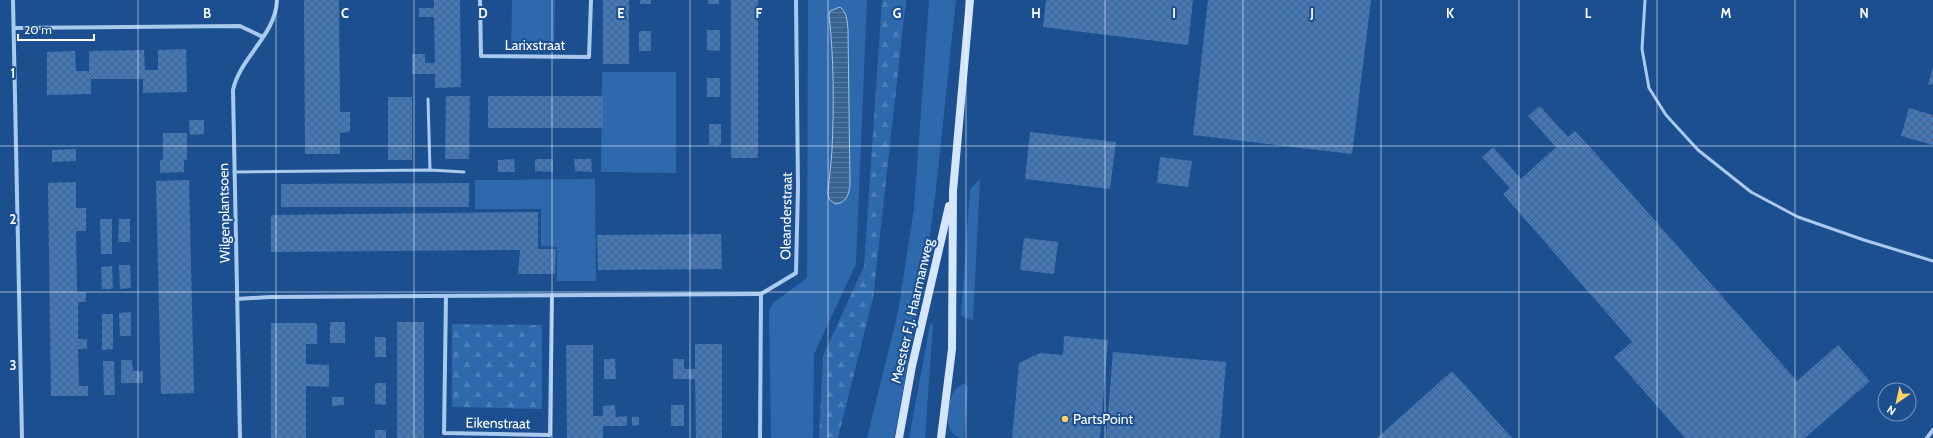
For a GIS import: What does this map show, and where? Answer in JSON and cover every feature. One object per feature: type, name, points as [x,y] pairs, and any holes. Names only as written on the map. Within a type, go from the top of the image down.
[{"type":"main road","name":"Meester F.J. Haarmanweg","points":[[941,438],[952,349],[953,191],[970,0]]},
{"type":"main road","name":"Meester F.J. Haarmanweg","points":[[899,438],[912,366],[953,191]]},
{"type":"street","points":[[13,0],[22,438]]},
{"type":"street","name":"Wilgenplantsoen","points":[[240,438],[233,102],[236,79],[239,71],[274,19],[277,0]]},
{"type":"street","name":"Larixstraat","points":[[480,0],[481,56],[588,57],[591,0]]},
{"type":"street","name":"Oleanderstraat","points":[[761,294],[796,273],[798,187],[796,0]]},
{"type":"street","points":[[14,28],[240,26],[263,37]]},
{"type":"street","points":[[236,300],[270,298],[761,294],[760,438]]},
{"type":"street","name":"Eikenstraat","points":[[446,296],[444,433],[550,435],[552,295]]},
{"type":"street","points":[[1927,438],[1933,430]]},
{"type":"lane","points":[[1645,0],[1642,49],[1649,88],[1666,115],[1698,150],[1751,192],[1798,217],[1864,240],[1933,261]]},
{"type":"lane","points":[[428,99],[430,170]]},
{"type":"lane","points":[[234,172],[430,170],[464,172]]},
{"type":"green space","points":[[512,0],[555,0],[554,52],[511,52]]},
{"type":"green space","points":[[808,0],[867,0],[856,264],[814,354],[813,438],[771,438],[769,311],[773,303],[807,278]],"holes":[[[844,10],[848,29],[850,184],[829,177],[834,96],[829,15]]]},
{"type":"green space","points":[[882,0],[906,0],[873,298],[838,438],[819,438],[823,356],[864,266]]},
{"type":"green space","points":[[929,0],[956,0],[936,189],[926,264],[894,438],[867,438],[898,312],[914,208]]},
{"type":"green space","points":[[602,72],[676,72],[676,173],[601,172]]},
{"type":"green space","points":[[595,179],[596,281],[557,281],[557,247],[541,246],[541,209],[475,209],[475,180]]},
{"type":"green space","points":[[980,179],[973,321],[961,315],[970,189]]},
{"type":"green space","points":[[933,323],[925,438],[909,438],[930,325]]},
{"type":"green space","points":[[452,324],[542,325],[542,409],[452,407]]},
{"type":"green space","points":[[964,383],[968,388],[964,438],[957,437],[952,433],[949,427],[948,412],[951,397],[955,390]]},
{"type":"shaded area","points":[[840,7],[845,14],[848,29],[850,184],[845,200],[835,204],[829,199],[828,193],[832,150],[833,100],[833,65],[829,15],[830,11]]},
{"type":"building","points":[[304,0],[339,0],[340,112],[350,112],[350,132],[340,133],[340,154],[305,154]]},
{"type":"building","points":[[434,0],[460,0],[461,87],[435,88],[435,74],[412,74],[412,54],[425,54],[425,63],[435,63],[434,17],[419,17],[419,8],[434,8]]},
{"type":"building","points":[[603,0],[629,0],[629,64],[603,64]]},
{"type":"building","points":[[640,0],[651,0],[651,4],[640,4]]},
{"type":"building","points":[[708,0],[719,0],[719,4],[708,4]]},
{"type":"building","points":[[731,0],[758,0],[758,158],[731,158]]},
{"type":"building","points":[[1046,0],[1193,0],[1188,45],[1043,27]]},
{"type":"building","points":[[1208,0],[1371,0],[1352,154],[1193,135]]},
{"type":"building","points":[[707,30],[720,30],[720,51],[707,50]]},
{"type":"building","points":[[639,31],[651,31],[651,51],[639,51]]},
{"type":"building","points":[[186,49],[187,92],[143,93],[143,79],[91,79],[91,94],[47,95],[47,52],[75,51],[76,71],[89,71],[89,51],[144,50],[145,70],[158,70],[158,50]]},
{"type":"building","points":[[1933,68],[1933,85],[1928,84]]},
{"type":"building","points":[[707,78],[720,78],[720,97],[707,97]]},
{"type":"building","points":[[446,96],[470,96],[469,159],[445,159]]},
{"type":"building","points":[[488,96],[603,96],[603,128],[488,128]]},
{"type":"building","points":[[388,97],[412,97],[412,160],[388,160]]},
{"type":"building","points":[[1540,106],[1568,137],[1575,131],[1797,381],[1838,345],[1870,381],[1805,438],[1685,438],[1614,357],[1632,342],[1503,194],[1510,188],[1482,157],[1493,147],[1521,179],[1556,147],[1528,116]]},
{"type":"building","points":[[1909,108],[1933,115],[1933,145],[1901,136]]},
{"type":"building","points":[[189,120],[204,120],[204,134],[190,135]]},
{"type":"building","points":[[709,124],[721,124],[721,145],[709,145]]},
{"type":"building","points":[[1030,132],[1116,142],[1110,189],[1025,179]]},
{"type":"building","points":[[163,133],[187,133],[187,160],[184,160],[184,172],[160,173],[160,160],[163,160]]},
{"type":"building","points":[[76,149],[76,161],[52,162],[52,150]]},
{"type":"building","points":[[1160,157],[1192,161],[1188,187],[1157,183]]},
{"type":"building","points":[[514,159],[515,172],[498,172],[498,160]]},
{"type":"building","points":[[535,159],[553,159],[553,172],[535,171]]},
{"type":"building","points":[[574,159],[591,159],[592,172],[575,171]]},
{"type":"building","points":[[189,180],[194,393],[161,394],[156,181]]},
{"type":"building","points":[[76,182],[76,208],[86,208],[86,231],[76,231],[77,292],[86,292],[86,302],[78,302],[78,339],[87,339],[87,349],[78,349],[79,386],[88,386],[88,396],[51,396],[48,183]]},
{"type":"building","points":[[469,183],[469,207],[281,207],[281,184]]},
{"type":"building","points":[[538,212],[538,249],[556,249],[555,274],[518,274],[520,250],[271,252],[271,215]]},
{"type":"building","points":[[100,219],[112,219],[112,254],[101,254]]},
{"type":"building","points":[[119,219],[130,219],[130,242],[118,242]]},
{"type":"building","points":[[721,234],[722,269],[598,270],[597,235]]},
{"type":"building","points":[[1024,238],[1058,242],[1054,274],[1020,270]]},
{"type":"building","points":[[119,265],[130,265],[131,288],[120,289]]},
{"type":"building","points":[[112,266],[113,289],[102,289],[101,267]]},
{"type":"building","points":[[131,312],[131,336],[120,336],[119,313]]},
{"type":"building","points":[[102,314],[113,314],[113,349],[102,350]]},
{"type":"building","points":[[330,322],[345,322],[345,343],[330,343]]},
{"type":"building","points":[[397,322],[424,322],[424,438],[397,438]]},
{"type":"building","points":[[271,323],[317,323],[317,344],[306,344],[306,364],[329,365],[329,387],[306,386],[306,438],[271,438]]},
{"type":"building","points":[[1064,336],[1108,340],[1100,438],[1012,438],[1019,363],[1040,353],[1063,355]]},
{"type":"building","points":[[375,337],[386,337],[386,357],[375,357]]},
{"type":"building","points":[[695,344],[722,344],[722,438],[696,438],[695,379],[673,379],[673,359],[684,359],[684,369],[695,369]]},
{"type":"building","points":[[566,345],[593,345],[593,416],[603,416],[603,406],[615,405],[616,417],[627,416],[627,426],[603,426],[603,438],[567,438]]},
{"type":"building","points":[[1113,352],[1226,362],[1220,438],[1106,438]]},
{"type":"building","points":[[604,359],[615,359],[616,379],[604,379]]},
{"type":"building","points":[[121,360],[132,360],[133,371],[143,371],[143,383],[121,383]]},
{"type":"building","points":[[103,361],[114,361],[115,395],[104,395]]},
{"type":"building","points":[[1452,371],[1512,438],[1377,438]]},
{"type":"building","points":[[375,383],[386,383],[386,405],[375,404]]},
{"type":"building","points":[[332,397],[344,397],[344,405],[332,406]]},
{"type":"building","points":[[671,405],[684,405],[684,426],[671,426]]},
{"type":"building","points":[[632,417],[639,417],[639,425],[632,426]]},
{"type":"building","points":[[375,430],[386,430],[386,438],[375,438]]},
{"type":"place","name":"PartsPoint","points":[[1065,419]]}]
